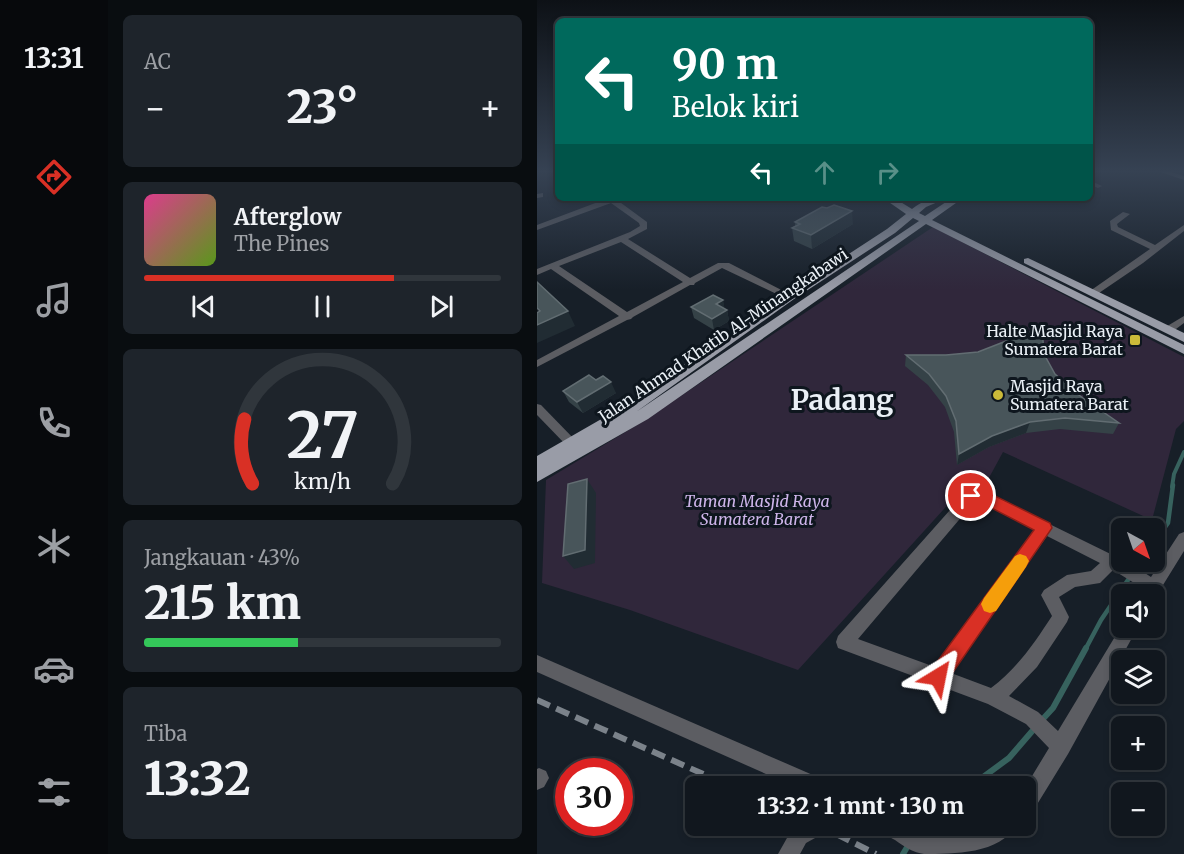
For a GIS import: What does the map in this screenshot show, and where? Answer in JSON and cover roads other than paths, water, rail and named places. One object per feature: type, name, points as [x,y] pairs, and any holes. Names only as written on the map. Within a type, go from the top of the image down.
[{"type":"main road","points":[[907,210],[1184,350]]},
{"type":"main road","name":"Jalan Ahmad Khatib Al-Minangkabawi","points":[[537,476],[643,415],[790,297],[891,231],[918,210]]},
{"type":"main road","points":[[932,210],[976,235],[1184,338]]},
{"type":"main road","name":"Jalan Ahmad Khatib Al-Minangkabawi","points":[[537,464],[699,370],[926,220],[946,217],[944,210]]},
{"type":"street","points":[[564,210],[558,212],[564,218]]},
{"type":"street","points":[[537,228],[585,210]]},
{"type":"street","points":[[537,273],[644,227],[643,222],[627,210]]},
{"type":"street","points":[[1126,214],[1113,223],[1113,228],[1156,249]]},
{"type":"street","points":[[1093,293],[1184,227]]},
{"type":"street","points":[[621,238],[691,283]]},
{"type":"street","points":[[537,364],[691,283],[712,269],[724,265],[790,297]]},
{"type":"street","points":[[552,266],[628,317]]},
{"type":"street","points":[[1168,330],[1184,319]]},
{"type":"street","points":[[537,408],[571,444]]},
{"type":"street","points":[[1055,740],[1032,718],[993,697],[844,642],[971,496],[980,495],[1111,562]]},
{"type":"street","points":[[938,677],[1044,528]]},
{"type":"street","points":[[1155,584],[1184,538]]},
{"type":"street","points":[[993,697],[1009,687],[1031,662],[1061,617],[1049,595],[1072,580],[1095,579],[1111,569]]},
{"type":"street","points":[[1130,572],[1145,584]]},
{"type":"street","points":[[1036,782],[1055,740],[1123,638]]},
{"type":"street","points":[[537,663],[792,776]]},
{"type":"street","points":[[788,854],[799,836]]},
{"type":"street","points":[[910,836],[925,844],[973,845],[987,836]]},
{"type":"waterway","points":[[1172,487],[1174,474],[1184,452]]},
{"type":"waterway","points":[[1165,527],[1168,523],[1173,485]]},
{"type":"waterway","points":[[1085,650],[1101,620],[1130,577]]},
{"type":"waterway","points":[[1041,721],[1053,708],[1086,648]]},
{"type":"waterway","points":[[985,776],[1009,758],[1034,729]]},
{"type":"waterway","points":[[903,854],[909,844]]},
{"type":"railway","points":[[537,700],[708,776]]},
{"type":"railway","points":[[840,836],[876,854]]},
{"type":"place","name":"Halte Masjid Raya Sumatera Barat","points":[[1135,340]]},
{"type":"place","name":"Masjid Raya Sumatera Barat","points":[[998,395]]},
{"type":"district","name":"Padang","points":[[842,400]]},
{"type":"park label","name":"Taman Masjid Raya Sumatera Barat","points":[[757,510]]}]
